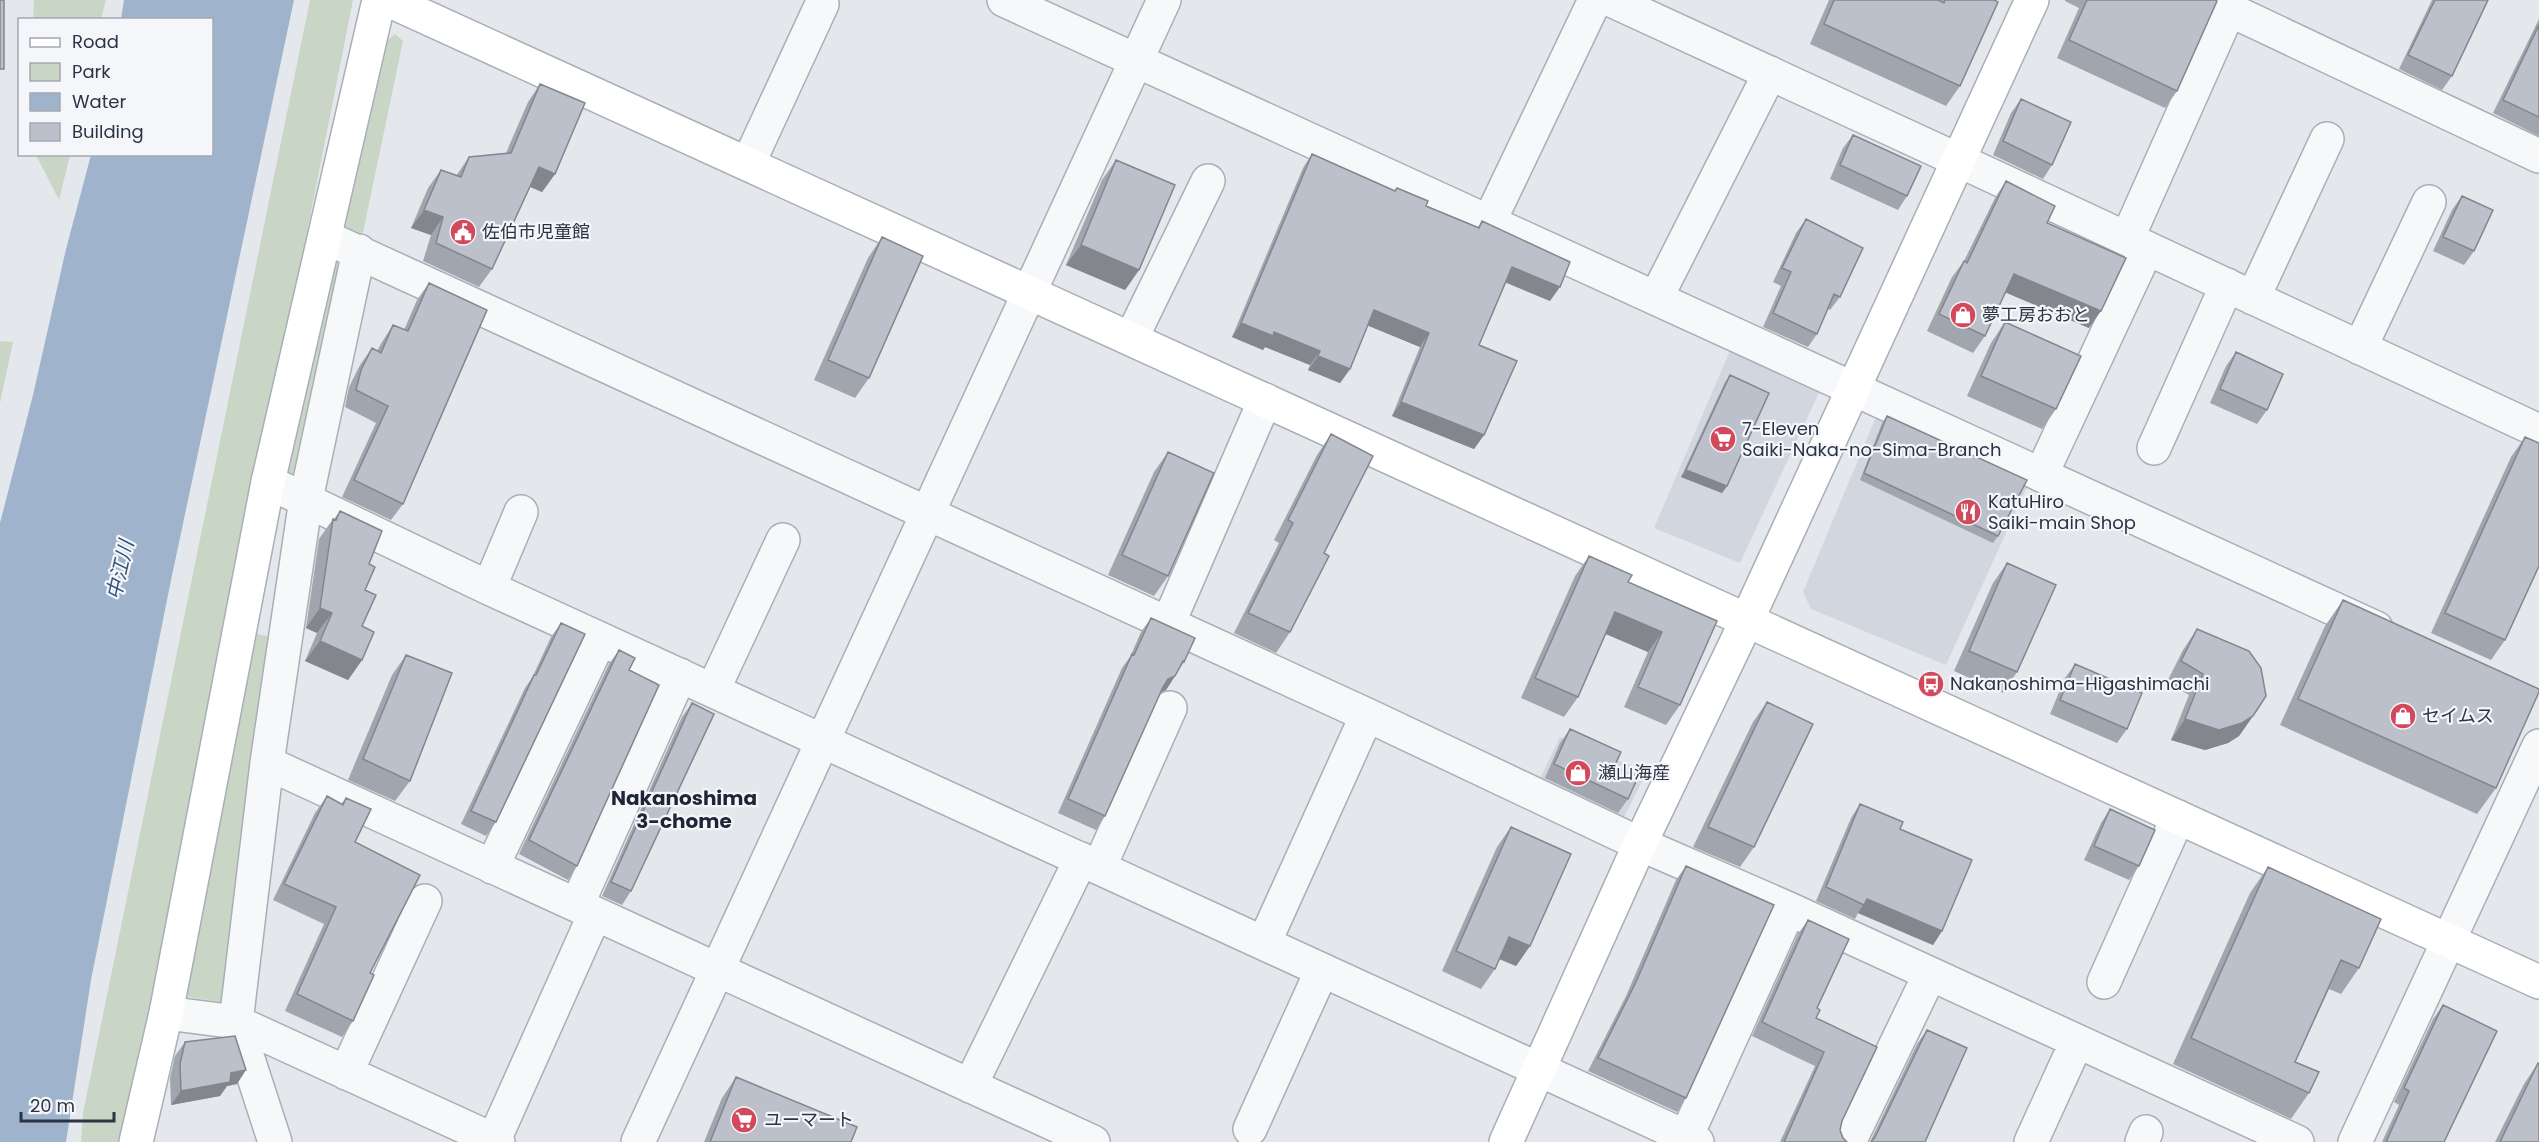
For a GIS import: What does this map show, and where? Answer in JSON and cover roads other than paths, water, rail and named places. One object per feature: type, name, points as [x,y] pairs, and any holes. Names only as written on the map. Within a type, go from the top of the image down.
[{"type":"street","points":[[136,1142],[166,1013],[268,482],[379,0]]},
{"type":"street","points":[[388,0],[2539,982]]},
{"type":"street","points":[[1004,0],[2398,638]]},
{"type":"street","points":[[638,1142],[1164,0]]},
{"type":"street","points":[[1489,222],[1595,0]]},
{"type":"street","points":[[1611,0],[2539,431]]},
{"type":"street","points":[[1506,1142],[1640,844],[1747,620],[2032,0]]},
{"type":"street","points":[[748,164],[822,4]]},
{"type":"street","points":[[2041,475],[2137,243],[2219,5],[2539,156]]},
{"type":"street","points":[[1656,298],[1770,73]]},
{"type":"street","points":[[2154,448],[2327,139]]},
{"type":"street","points":[[1131,339],[1208,181]]},
{"type":"street","points":[[2360,348],[2428,202]]},
{"type":"street","points":[[325,237],[1367,715],[1640,844],[1789,909],[2296,1142]]},
{"type":"street","points":[[275,1142],[236,1022],[267,763],[306,499],[359,251]]},
{"type":"street","points":[[1168,624],[1265,400]]},
{"type":"street","points":[[268,482],[489,588],[1691,1139],[1789,909]]},
{"type":"street","points":[[489,588],[521,512]]},
{"type":"street","points":[[713,690],[783,540]]},
{"type":"street","points":[[492,867],[600,639]]},
{"type":"street","points":[[166,1013],[236,1022],[496,1141],[680,675]]},
{"type":"street","points":[[970,1086],[1170,708]]},
{"type":"street","points":[[1264,943],[1367,715]]},
{"type":"street","points":[[2355,1142],[2539,746]]},
{"type":"street","points":[[267,763],[1093,1142]]},
{"type":"street","points":[[2104,982],[2178,817]]},
{"type":"street","points":[[346,1072],[425,901]]},
{"type":"street","points":[[1250,1129],[1322,970]]},
{"type":"street","points":[[1849,1142],[1930,974]]},
{"type":"street","points":[[2031,1142],[2077,1041]]},
{"type":"water","name":"中江川","points":[[124,0],[294,0],[170,585],[91,980],[66,1142],[0,1142],[0,523],[91,156],[213,156],[213,18],[121,18]]},
{"type":"place","name":"佐伯市児童館","points":[[463,232]]},
{"type":"place","name":"夢工房おおと","points":[[1963,315]]},
{"type":"place","name":"7-Eleven Saiki-Naka-no-Sima-Branch","points":[[1723,439]]},
{"type":"place","name":"KatuHiro Saiki-main Shop","points":[[1968,512]]},
{"type":"place","name":"Nakanoshima-Higashimachi","points":[[1931,684]]},
{"type":"place","name":"セイムス","points":[[2403,716]]},
{"type":"place","name":"瀬山海産","points":[[1578,773]]},
{"type":"place","name":"ユーマート","points":[[744,1120]]},
{"type":"district","name":"Nakanoshima 3-chome","points":[[684,810]]}]
